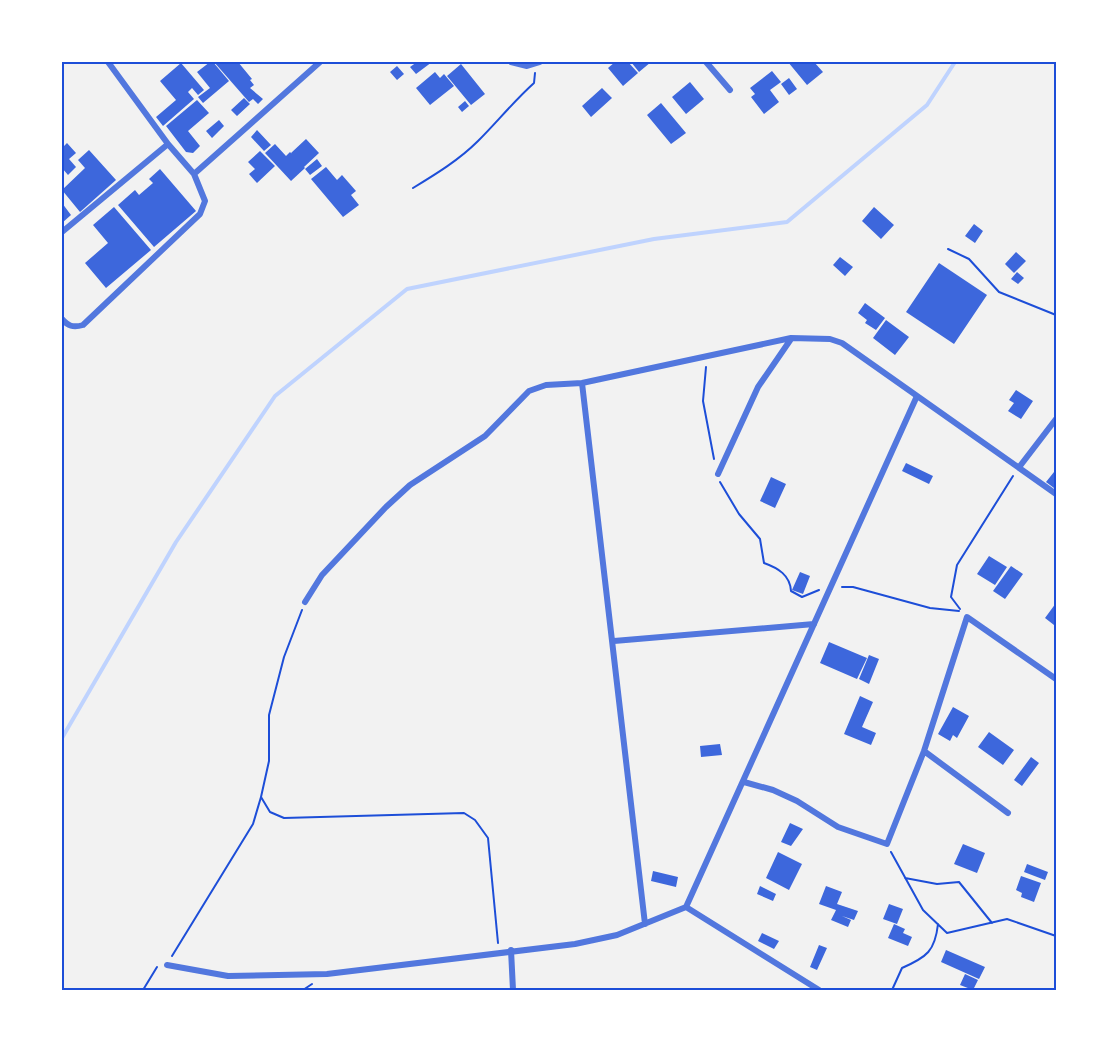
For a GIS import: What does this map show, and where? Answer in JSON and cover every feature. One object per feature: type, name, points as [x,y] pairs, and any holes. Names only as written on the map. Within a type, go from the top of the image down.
[{"type":"street","points":[[62,319],[68,325],[75,327],[83,325],[200,214],[205,201],[194,174],[168,144],[108,62]]},
{"type":"street","points":[[194,174],[320,62]]},
{"type":"street","points":[[511,62],[527,66],[538,63]]},
{"type":"street","points":[[706,62],[730,90]]},
{"type":"street","points":[[62,232],[168,144]]},
{"type":"street","points":[[718,474],[758,387],[791,338]]},
{"type":"street","points":[[305,602],[322,575],[386,507],[410,485],[485,436],[529,391],[546,385],[582,383],[791,338],[821,338],[842,343],[1020,466],[1056,494]]},
{"type":"street","points":[[582,383],[614,641],[645,924]]},
{"type":"street","points":[[167,965],[228,976],[327,974],[575,944],[617,935],[686,908],[917,396]]},
{"type":"street","points":[[1020,466],[1056,418]]},
{"type":"street","points":[[744,782],[781,794],[838,827],[887,844],[924,751],[967,617],[1056,679]]},
{"type":"street","points":[[614,641],[814,624]]},
{"type":"street","points":[[924,751],[1008,813]]},
{"type":"street","points":[[686,908],[819,990]]},
{"type":"street","points":[[511,950],[513,990]]},
{"type":"path","points":[[413,189],[448,167],[478,140],[506,108],[534,83],[538,63]]},
{"type":"path","points":[[948,249],[969,259],[999,292],[1056,315]]},
{"type":"path","points":[[707,355],[703,401],[718,474],[738,514],[760,539],[764,563],[777,568],[786,576],[791,582],[791,591],[802,597],[831,587],[853,587],[930,608],[962,611],[951,597],[957,565],[1020,466]]},
{"type":"path","points":[[143,990],[158,966],[167,965],[253,824],[269,761],[268,715],[284,657],[305,602]]},
{"type":"path","points":[[261,797],[270,812],[284,819],[464,813],[475,820],[488,838],[499,952]]},
{"type":"path","points":[[887,844],[923,910],[947,933],[1007,919],[1056,936]]},
{"type":"path","points":[[905,878],[937,884],[959,882],[993,922]]},
{"type":"path","points":[[892,990],[903,968],[922,959],[936,943],[938,924]]},
{"type":"building","points":[[213,62],[229,81],[203,103],[198,97],[210,88],[197,72]]},
{"type":"building","points":[[214,62],[238,62],[252,79],[250,80],[254,85],[250,88],[263,99],[258,104],[253,99],[249,102]]},
{"type":"building","points":[[417,62],[432,62],[416,74],[410,67]]},
{"type":"building","points":[[615,62],[628,62],[638,73],[623,86],[608,68]]},
{"type":"building","points":[[631,62],[651,62],[639,72]]},
{"type":"building","points":[[788,62],[814,62],[823,72],[807,85]]},
{"type":"building","points":[[181,63],[204,90],[198,95],[192,88],[188,92],[194,99],[163,126],[156,117],[176,100],[160,81]]},
{"type":"building","points":[[461,64],[485,94],[471,105],[447,76]]},
{"type":"building","points":[[397,66],[404,74],[397,80],[390,72]]},
{"type":"building","points":[[772,71],[781,82],[770,90],[779,102],[764,114],[751,97],[755,94],[750,88]]},
{"type":"building","points":[[435,72],[440,78],[444,74],[454,86],[430,105],[416,88]]},
{"type":"building","points":[[789,78],[797,89],[789,95],[781,84]]},
{"type":"building","points":[[690,82],[704,99],[686,114],[672,97]]},
{"type":"building","points":[[602,88],[612,98],[591,117],[582,106]]},
{"type":"building","points":[[244,98],[250,104],[237,116],[231,110]]},
{"type":"building","points":[[197,100],[209,113],[188,131],[200,146],[193,153],[186,152],[166,126]]},
{"type":"building","points":[[465,101],[469,106],[462,112],[458,107]]},
{"type":"building","points":[[661,103],[686,133],[671,144],[647,115]]},
{"type":"building","points":[[219,120],[224,126],[212,138],[206,131]]},
{"type":"building","points":[[257,130],[271,145],[264,151],[251,137]]},
{"type":"building","points":[[306,139],[319,153],[304,167],[291,153]]},
{"type":"building","points":[[67,143],[76,153],[69,159],[76,167],[68,175],[62,168],[62,148]]},
{"type":"building","points":[[275,144],[286,156],[290,152],[305,168],[291,181],[265,153]]},
{"type":"building","points":[[89,150],[116,180],[80,212],[62,190],[85,168],[78,160]]},
{"type":"building","points":[[260,151],[275,166],[257,183],[249,174],[255,169],[248,162]]},
{"type":"building","points":[[317,159],[322,166],[310,175],[305,169]]},
{"type":"building","points":[[326,167],[337,180],[342,175],[356,191],[351,195],[359,205],[343,217],[311,179]]},
{"type":"building","points":[[160,169],[196,211],[154,247],[118,205],[135,190],[139,195],[153,183],[149,179]]},
{"type":"building","points":[[62,203],[71,215],[62,223]]},
{"type":"building","points":[[114,207],[151,250],[106,288],[85,263],[108,243],[93,225]]},
{"type":"building","points":[[874,207],[894,225],[881,239],[862,221]]},
{"type":"building","points":[[974,224],[983,231],[975,243],[965,236]]},
{"type":"building","points":[[1016,252],[1026,261],[1014,273],[1005,264]]},
{"type":"building","points":[[840,257],[853,267],[845,276],[833,265]]},
{"type":"building","points":[[939,263],[987,295],[954,344],[906,312]]},
{"type":"building","points":[[1017,272],[1024,278],[1018,284],[1011,279]]},
{"type":"building","points":[[865,303],[885,318],[876,330],[865,323],[867,320],[858,313]]},
{"type":"building","points":[[886,320],[909,337],[895,355],[873,338]]},
{"type":"building","points":[[1016,390],[1033,401],[1021,419],[1008,411],[1014,403],[1009,400]]},
{"type":"building","points":[[906,463],[933,476],[929,484],[902,471]]},
{"type":"building","points":[[1054,472],[1056,474],[1054,488],[1046,482]]},
{"type":"building","points":[[771,477],[786,484],[775,508],[760,501]]},
{"type":"building","points":[[989,556],[1007,567],[995,585],[977,574]]},
{"type":"building","points":[[1011,566],[1023,574],[1005,599],[993,591]]},
{"type":"building","points":[[800,572],[810,576],[803,594],[792,590]]},
{"type":"building","points":[[1056,603],[1056,623],[1054,625],[1045,618]]},
{"type":"building","points":[[829,642],[867,658],[857,679],[820,663]]},
{"type":"building","points":[[869,655],[879,659],[869,684],[859,679]]},
{"type":"building","points":[[860,696],[873,702],[862,727],[876,733],[871,745],[844,734]]},
{"type":"building","points":[[953,707],[969,716],[957,738],[953,735],[950,741],[938,734]]},
{"type":"building","points":[[989,732],[1014,750],[1003,765],[978,747]]},
{"type":"building","points":[[720,744],[722,755],[701,757],[700,746]]},
{"type":"building","points":[[1031,757],[1039,763],[1022,786],[1014,780]]},
{"type":"building","points":[[790,823],[803,829],[791,846],[781,842]]},
{"type":"building","points":[[963,844],[985,853],[977,873],[954,864]]},
{"type":"building","points":[[778,852],[802,864],[789,890],[766,878]]},
{"type":"building","points":[[1027,864],[1048,872],[1045,880],[1024,872]]},
{"type":"building","points":[[653,871],[678,877],[676,887],[651,881]]},
{"type":"building","points":[[1021,876],[1041,883],[1034,902],[1021,897],[1022,893],[1016,890]]},
{"type":"building","points":[[760,886],[776,894],[773,901],[757,894]]},
{"type":"building","points":[[826,886],[842,892],[837,904],[858,911],[854,920],[842,916],[851,920],[848,927],[831,920],[836,910],[819,904]]},
{"type":"building","points":[[889,904],[903,909],[897,924],[883,919]]},
{"type":"building","points":[[894,924],[905,929],[903,933],[912,937],[908,946],[888,938]]},
{"type":"building","points":[[762,933],[779,941],[774,949],[758,941]]},
{"type":"building","points":[[819,945],[827,948],[817,970],[810,967]]},
{"type":"building","points":[[946,950],[985,967],[979,979],[941,962]]},
{"type":"building","points":[[965,974],[978,980],[973,990],[960,985]]},
{"type":"waterway","points":[[62,738],[176,542],[275,396],[407,289],[654,239],[787,222],[927,105],[955,62]]}]
